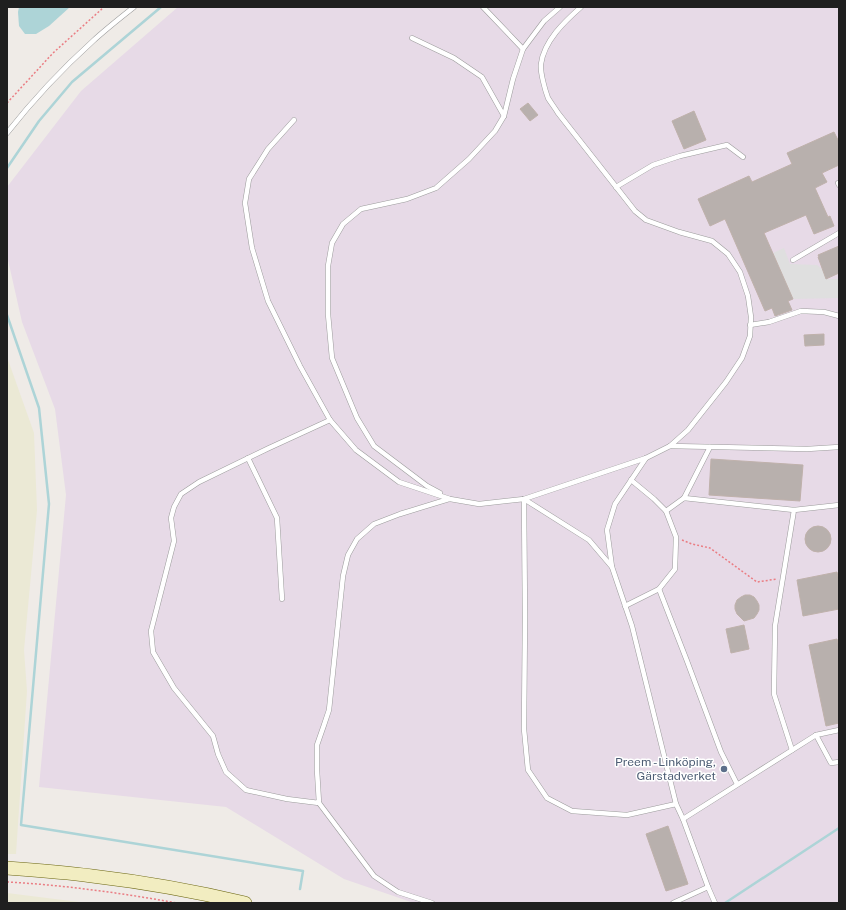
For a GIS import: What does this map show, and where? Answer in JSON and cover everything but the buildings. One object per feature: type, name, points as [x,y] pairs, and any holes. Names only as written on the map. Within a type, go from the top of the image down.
[{"type":"street","points":[[7,868],[132,881],[245,903]]},
{"type":"lane","points":[[7,134],[23,112],[58,75],[93,41],[134,7]]},
{"type":"lane","points":[[483,7],[523,49]]},
{"type":"lane","points":[[450,499],[427,486],[374,446],[357,418],[332,358],[328,314],[328,266],[332,243],[343,224],[362,209],[407,199],[436,188],[469,159],[495,131],[504,116],[513,79],[523,49],[544,21],[560,7]]},
{"type":"lane","points":[[294,120],[268,149],[248,179],[245,203],[252,248],[268,300],[300,366],[330,420],[356,450],[399,482],[450,499],[479,504],[524,499],[646,458],[670,446],[688,430],[726,382],[742,358],[750,336],[751,316],[748,296],[740,272],[728,254],[712,241],[679,232],[646,220],[635,211],[558,113],[548,98],[543,82],[541,65],[545,50],[554,34],[581,7]]},
{"type":"lane","points":[[412,38],[454,58],[482,77],[504,116]]},
{"type":"lane","points":[[616,187],[653,164],[688,154],[727,145],[743,157]]},
{"type":"lane","points":[[793,260],[839,233]]},
{"type":"lane","points":[[750,325],[769,322],[801,311],[824,312],[839,316]]},
{"type":"lane","points":[[319,803],[287,799],[246,790],[226,772],[218,754],[213,736],[174,688],[153,652],[151,631],[174,541],[171,518],[174,507],[181,494],[199,482],[330,420]]},
{"type":"lane","points":[[670,446],[807,449],[839,447]]},
{"type":"lane","points":[[666,511],[684,498],[710,446]]},
{"type":"lane","points":[[248,458],[277,518],[282,599]]},
{"type":"lane","points":[[646,458],[615,504],[607,530],[612,566],[632,626],[676,804],[715,903]]},
{"type":"lane","points":[[625,606],[659,589],[675,569],[676,537],[666,511],[631,480]]},
{"type":"lane","points":[[684,498],[794,510],[839,505]]},
{"type":"lane","points":[[432,903],[398,892],[374,876],[319,803],[316,745],[329,710],[343,576],[348,554],[357,538],[374,524],[400,514],[450,499]]},
{"type":"lane","points":[[524,499],[589,540],[612,566]]},
{"type":"lane","points":[[524,499],[524,728],[528,770],[547,798],[572,811],[627,815],[676,804]]},
{"type":"lane","points":[[792,750],[774,694],[775,626],[794,510]]},
{"type":"lane","points":[[659,589],[721,752],[738,784]]},
{"type":"lane","points":[[683,819],[816,735],[839,730]]},
{"type":"lane","points":[[816,735],[831,763],[839,762]]},
{"type":"lane","points":[[673,903],[708,887]]},
{"type":"path","points":[[7,103],[53,53],[104,7]]},
{"type":"path","points":[[676,537],[692,544],[710,548],[757,582],[783,579]]},
{"type":"path","points":[[7,882],[117,893],[177,903]]},
{"type":"shaded area","points":[[178,7],[839,7],[839,903],[414,903],[344,879],[226,807],[39,787],[66,495],[55,409],[22,322],[8,260],[7,187],[81,91]]},
{"type":"shaded area","points":[[784,248],[790,264],[817,265],[823,270],[827,279],[839,279],[839,298],[793,299],[773,253]]},
{"type":"shaded area","points":[[7,357],[34,433],[37,510],[24,650],[27,691],[16,854],[7,854]]},
{"type":"shaded area","points":[[7,893],[87,903],[7,903]]},
{"type":"water","points":[[19,7],[70,7],[49,26],[36,34],[25,34],[19,26]]},
{"type":"waterway","points":[[7,168],[39,121],[72,82],[161,7]]},
{"type":"waterway","points":[[7,315],[39,408],[49,504],[21,825],[303,871],[300,889]]},
{"type":"waterway","points":[[725,903],[839,828]]},
{"type":"place","name":"Preem - Linköping, Gärstadverket","points":[[724,769]]}]
